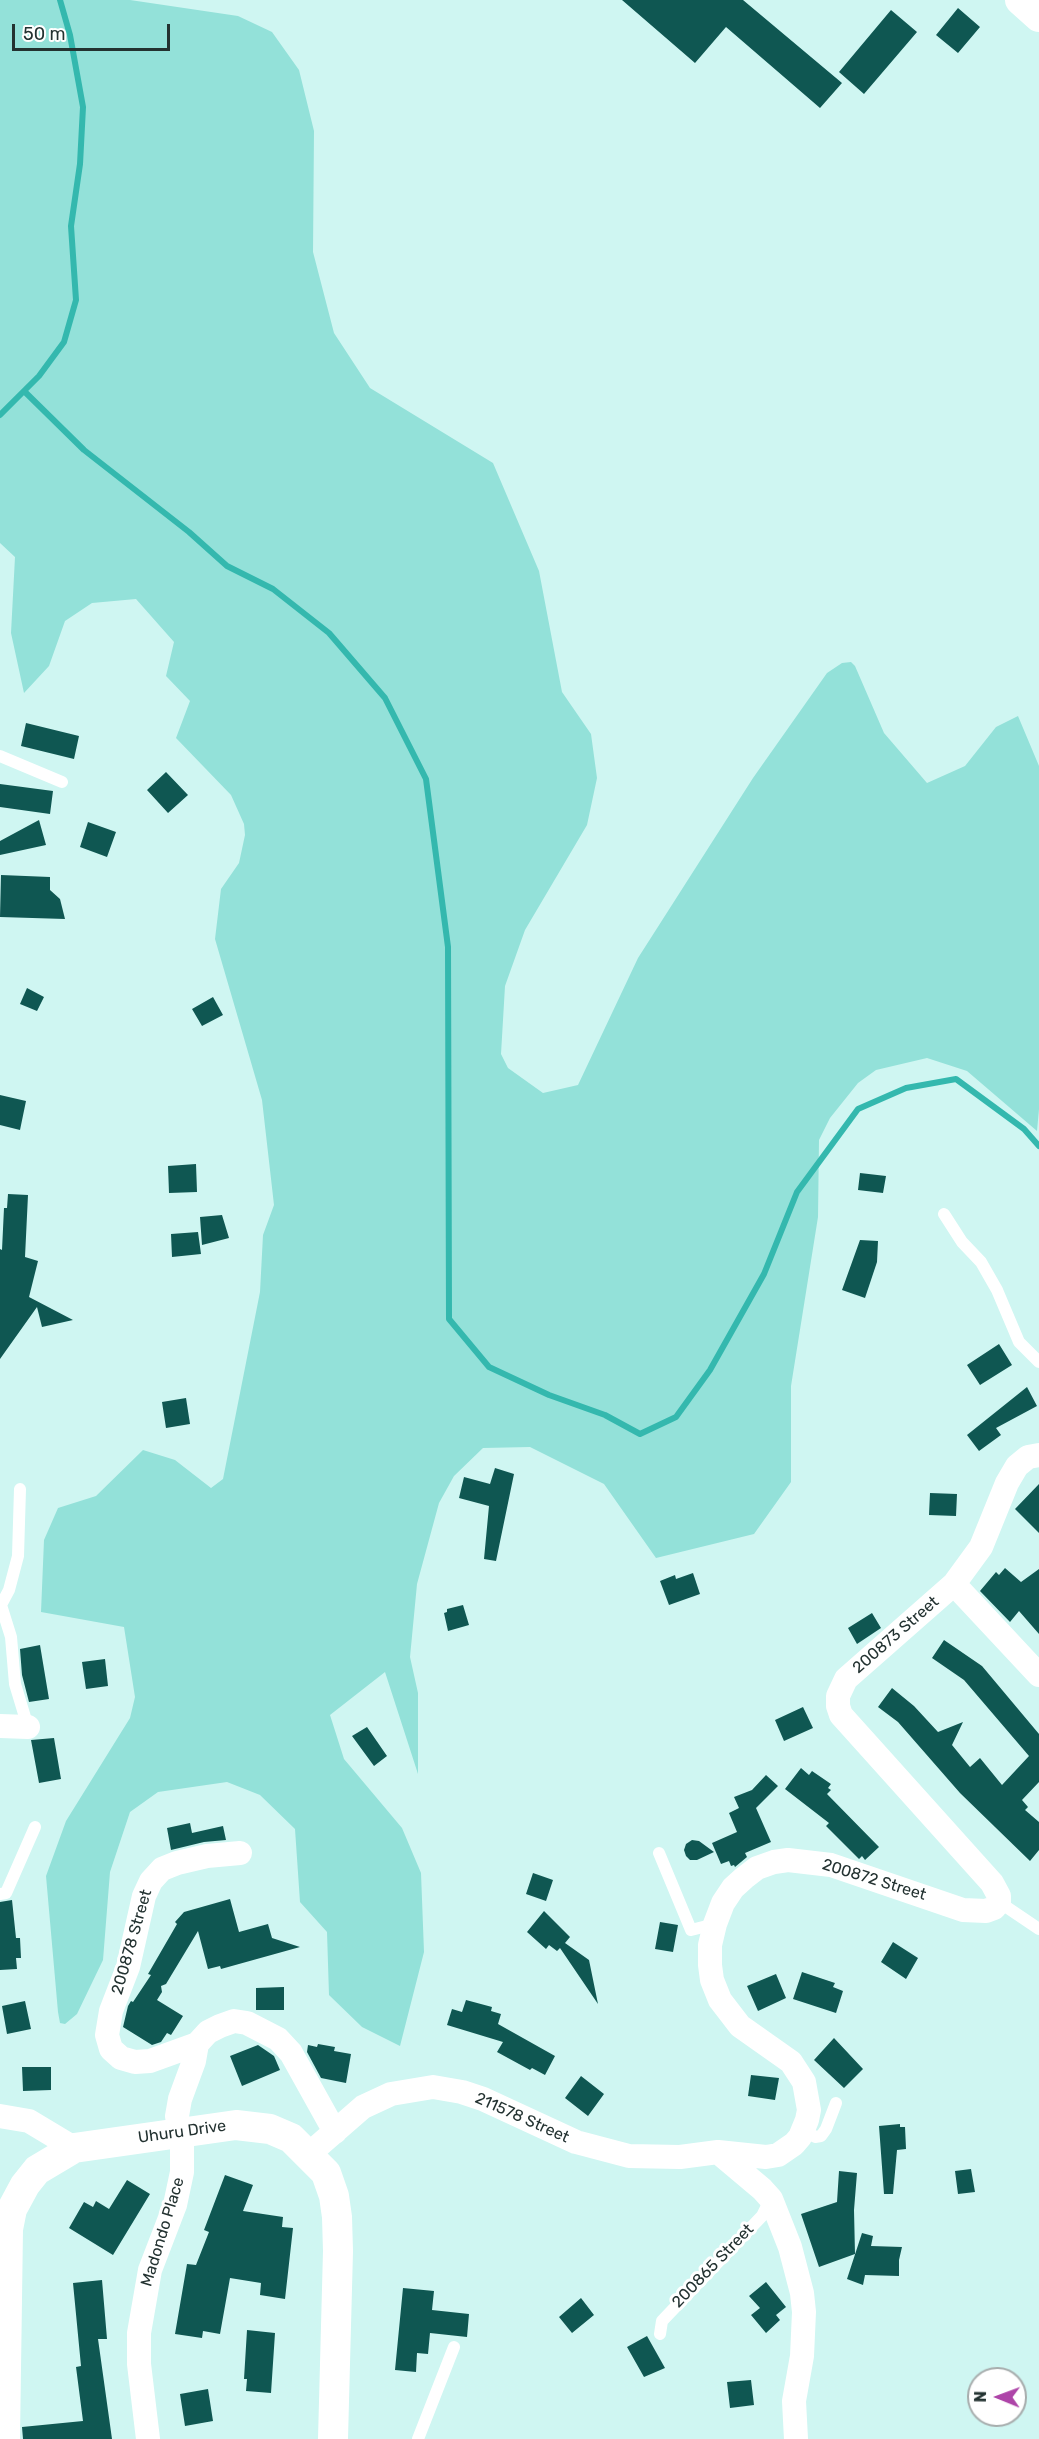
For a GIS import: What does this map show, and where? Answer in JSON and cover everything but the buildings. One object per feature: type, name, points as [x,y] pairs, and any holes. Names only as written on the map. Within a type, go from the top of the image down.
[{"type":"street","points":[[1020,0],[1039,17]]},
{"type":"street","name":"200873 Street","points":[[999,1899],[992,1883],[841,1715],[837,1696],[846,1678],[954,1584],[981,1547],[1007,1483],[1017,1466],[1028,1457],[1039,1455]]},
{"type":"street","points":[[954,1584],[1039,1675]]},
{"type":"street","points":[[0,1726],[28,1727]]},
{"type":"street","name":"200878 Street","points":[[197,2044],[150,2061],[135,2062],[121,2058],[111,2049],[107,2035],[108,2024],[128,1966],[144,1896],[150,1881],[162,1869],[177,1863],[207,1856],[240,1853]]},
{"type":"street","name":"200872 Street","points":[[804,2129],[808,2110],[807,2094],[799,2073],[782,2054],[733,2019],[716,1992],[710,1965],[710,1945],[723,1903],[733,1888],[744,1878],[766,1865],[788,1860],[831,1865],[963,1910],[986,1911],[994,1908],[999,1899]]},
{"type":"street","points":[[197,2044],[208,2032],[234,2021],[247,2023],[278,2039],[302,2071],[335,2132]]},
{"type":"street","name":"Madondo Place","points":[[148,2439],[139,2364],[139,2333],[150,2271],[175,2205],[182,2172],[182,2146],[178,2133],[177,2116],[197,2044]]},
{"type":"street","name":"211578 Street","points":[[309,2154],[363,2107],[391,2094],[433,2087],[462,2092],[483,2099],[576,2142],[602,2151],[650,2157],[680,2157],[718,2152],[754,2157],[778,2155],[800,2137],[804,2129]]},
{"type":"street","points":[[0,2116],[28,2121],[74,2148]]},
{"type":"street","name":"Uhuru Drive","points":[[5,2439],[4,2302],[8,2229],[17,2197],[37,2170],[74,2148],[236,2125],[252,2125],[270,2128],[291,2138],[326,2173],[334,2196],[337,2217],[333,2439]]},
{"type":"street","points":[[718,2152],[771,2199],[790,2247],[802,2293],[804,2312],[802,2356],[794,2401],[796,2439]]},
{"type":"lane","points":[[0,756],[62,782]]},
{"type":"lane","points":[[944,1214],[962,1242],[981,1262],[997,1290],[1019,1342],[1039,1362]]},
{"type":"lane","points":[[20,1489],[18,1556],[9,1590],[1,1605],[11,1637],[15,1684],[28,1727]]},
{"type":"lane","points":[[0,1894],[6,1893],[35,1827]]},
{"type":"lane","points":[[659,1853],[692,1930],[715,1924]]},
{"type":"lane","points":[[999,1899],[1039,1929]]},
{"type":"lane","points":[[804,2129],[815,2137],[821,2136],[836,2103]]},
{"type":"lane","name":"200865 Street","points":[[660,2334],[662,2321],[762,2216],[771,2199]]},
{"type":"lane","points":[[418,2439],[454,2347]]},
{"type":"shaded area","points":[[0,0],[130,0],[238,16],[272,32],[299,70],[314,131],[313,252],[334,333],[370,388],[493,463],[539,571],[562,692],[591,734],[597,778],[587,825],[525,930],[505,986],[501,1054],[508,1068],[543,1093],[578,1085],[638,958],[753,778],[827,673],[842,663],[851,662],[855,666],[884,733],[927,783],[965,766],[996,727],[1018,716],[1039,766],[1039,1109],[1037,1131],[967,1071],[927,1058],[876,1070],[858,1083],[830,1118],[819,1140],[818,1217],[791,1386],[791,1482],[754,1534],[656,1558],[604,1484],[530,1447],[483,1448],[454,1476],[439,1503],[417,1584],[410,1657],[418,1693],[418,1774],[385,1672],[330,1715],[344,1759],[402,1828],[421,1873],[424,1952],[400,2046],[362,2027],[329,1995],[327,1932],[300,1902],[295,1829],[260,1795],[227,1782],[158,1792],[130,1812],[110,1872],[103,1960],[77,2014],[65,2024],[60,2023],[46,1876],[66,1821],[130,1718],[135,1697],[124,1627],[41,1612],[44,1540],[58,1508],[96,1496],[143,1450],[175,1460],[211,1488],[223,1479],[260,1292],[263,1235],[274,1205],[262,1100],[215,939],[221,889],[239,863],[245,835],[244,824],[231,795],[176,738],[190,701],[166,676],[174,642],[136,599],[92,603],[65,621],[49,666],[24,693],[11,633],[15,557],[0,543]]},
{"type":"waterway","points":[[0,415],[39,376],[64,342],[76,300],[71,226],[80,164],[83,107],[70,35],[60,0]]},
{"type":"waterway","points":[[24,391],[84,450],[189,532],[227,566],[273,589],[329,633],[385,698],[426,779],[448,947],[449,1319],[489,1367],[549,1395],[605,1415],[640,1434],[676,1417],[710,1370],[764,1274],[797,1192],[858,1109],[906,1088],[956,1079],[1024,1129],[1039,1146]]}]
